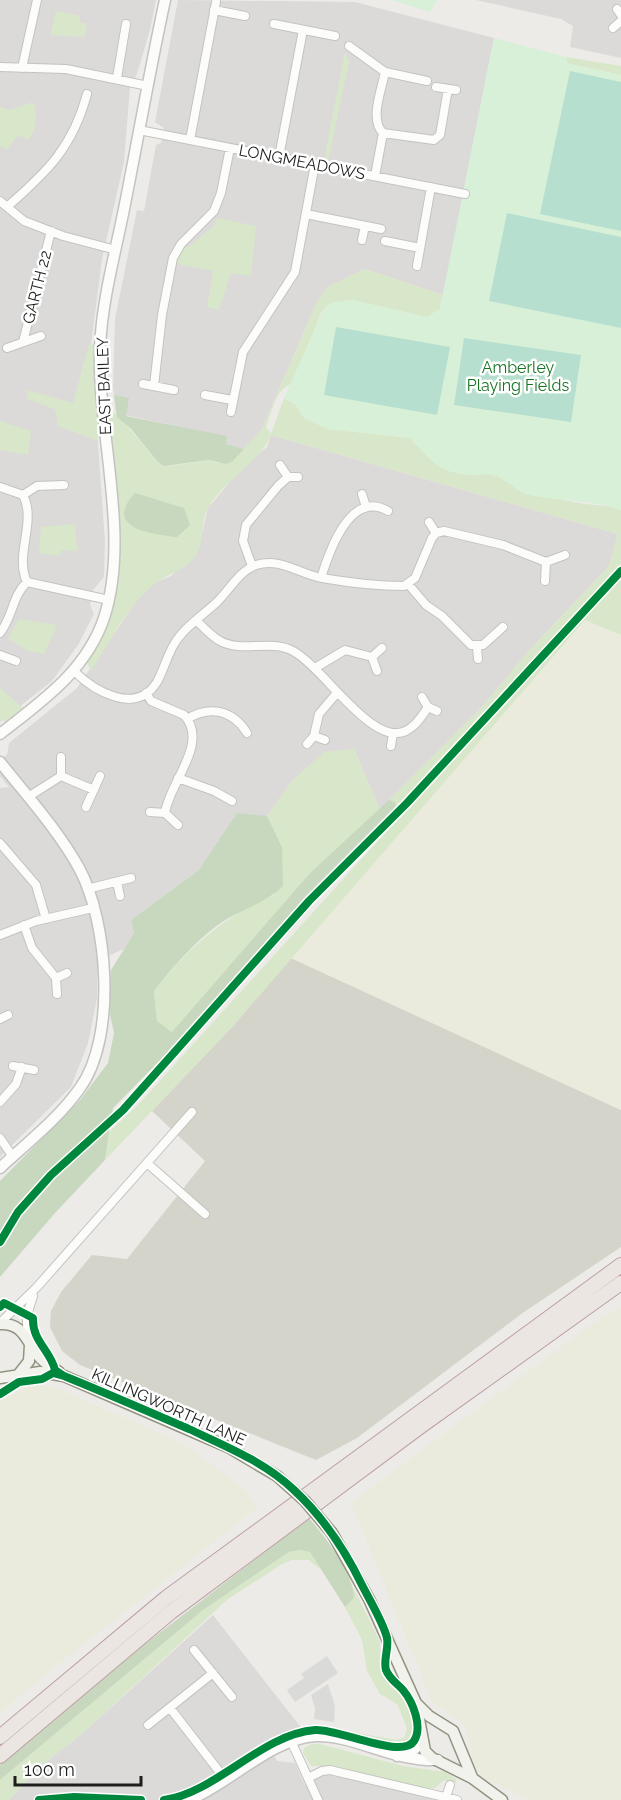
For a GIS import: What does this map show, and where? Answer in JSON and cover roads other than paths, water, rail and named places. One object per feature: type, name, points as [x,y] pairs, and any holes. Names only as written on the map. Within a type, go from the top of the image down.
[{"type":"highway","points":[[0,1737],[166,1598],[621,1265]]},
{"type":"highway","points":[[0,1756],[171,1612],[421,1426],[621,1283]]},
{"type":"main road","points":[[0,1324],[15,1326],[29,1340],[44,1361],[64,1376]]},
{"type":"main road","points":[[17,1375],[29,1361],[29,1340]]},
{"type":"main road","points":[[0,1378],[45,1372],[64,1376]]},
{"type":"main road","name":"KILLINGWORTH LANE","points":[[64,1376],[228,1447],[277,1476],[305,1501],[332,1533],[364,1590],[416,1703]]},
{"type":"main road","points":[[416,1703],[453,1731],[472,1778]]},
{"type":"main road","points":[[416,1703],[427,1754],[472,1778],[502,1800]]},
{"type":"main road","points":[[423,1740],[430,1729],[444,1726]]},
{"type":"main road","points":[[439,1760],[454,1753],[457,1740]]},
{"type":"street","points":[[22,68],[37,0]]},
{"type":"street","name":"EAST BAILEY","points":[[0,734],[54,693],[74,671],[95,639],[109,600],[114,557],[100,346],[116,249],[165,0]]},
{"type":"street","points":[[190,140],[215,6],[245,16]]},
{"type":"street","points":[[613,28],[621,21]]},
{"type":"street","points":[[117,78],[126,24]]},
{"type":"street","points":[[274,24],[335,36]]},
{"type":"street","points":[[279,157],[303,30]]},
{"type":"street","points":[[349,46],[385,72],[427,81]]},
{"type":"street","points":[[0,67],[66,69],[148,86]]},
{"type":"street","points":[[375,176],[383,133],[378,126],[377,116],[385,72]]},
{"type":"street","points":[[383,133],[434,140],[440,135],[452,90],[436,87]]},
{"type":"street","name":"GARTH 22","points":[[87,94],[61,154],[51,168],[4,203],[24,221],[116,249]]},
{"type":"street","name":"LONGMEADOWS","points":[[139,130],[465,194]]},
{"type":"street","points":[[154,386],[162,315],[173,258],[180,244],[214,212],[221,193],[230,148]]},
{"type":"street","points":[[231,412],[243,352],[295,272],[315,164]]},
{"type":"street","points":[[417,266],[431,187]]},
{"type":"street","points":[[306,214],[381,229]]},
{"type":"street","points":[[362,240],[365,226]]},
{"type":"street","name":"GARTH 22","points":[[23,342],[51,231]]},
{"type":"street","points":[[385,241],[420,248]]},
{"type":"street","name":"GARTH 22","points":[[7,348],[41,336]]},
{"type":"street","points":[[143,384],[174,390]]},
{"type":"street","points":[[205,395],[232,400]]},
{"type":"street","points":[[280,465],[288,477]]},
{"type":"street","points":[[252,566],[243,541],[246,525],[288,477],[298,477]]},
{"type":"street","points":[[22,495],[37,486],[64,485]]},
{"type":"street","points":[[0,488],[22,495],[27,503],[28,525],[23,573],[27,582]]},
{"type":"street","points":[[362,494],[366,507]]},
{"type":"street","points":[[321,578],[334,541],[348,521],[366,507],[382,508],[388,512]]},
{"type":"street","points":[[429,522],[436,533]]},
{"type":"street","points":[[409,585],[420,570],[427,545],[436,533],[444,531],[462,533],[530,554],[546,562],[565,555]]},
{"type":"street","points":[[545,581],[546,562]]},
{"type":"street","points":[[74,671],[92,687],[111,697],[120,699],[146,693],[155,685],[178,637],[252,566],[280,563],[321,578],[392,586],[409,585]]},
{"type":"street","points":[[27,582],[109,600]]},
{"type":"street","points":[[0,633],[9,622],[16,597],[27,582]]},
{"type":"street","points":[[409,585],[426,605],[442,616],[466,641],[477,647]]},
{"type":"street","points":[[196,620],[220,641],[292,651],[315,668],[336,694],[359,713],[393,733],[399,734],[414,725],[432,709],[422,697]]},
{"type":"street","points":[[477,647],[491,640],[503,627]]},
{"type":"street","points":[[477,647],[478,659]]},
{"type":"street","points":[[372,657],[382,648]]},
{"type":"street","points":[[315,668],[345,650],[372,657]]},
{"type":"street","points":[[0,655],[16,661]]},
{"type":"street","points":[[372,657],[377,671]]},
{"type":"street","points":[[146,693],[151,701],[179,712],[187,719],[192,732],[190,749],[170,791],[165,813]]},
{"type":"street","points":[[307,744],[315,736],[319,714],[336,694]]},
{"type":"street","points":[[187,719],[200,711],[212,710],[239,720],[247,733]]},
{"type":"street","points":[[239,720],[248,715]]},
{"type":"street","points":[[391,746],[393,733]]},
{"type":"street","points":[[315,736],[325,740]]},
{"type":"street","points":[[60,757],[61,776]]},
{"type":"street","points":[[0,762],[70,853],[87,889],[102,955],[105,985],[104,1015],[97,1054],[80,1088],[0,1168]]},
{"type":"street","points":[[61,776],[94,790]]},
{"type":"street","points":[[28,797],[61,776]]},
{"type":"street","points":[[86,807],[100,776]]},
{"type":"street","points":[[178,778],[214,791],[232,801]]},
{"type":"street","points":[[210,800],[214,791]]},
{"type":"street","points":[[150,812],[165,813],[178,825]]},
{"type":"street","points":[[0,843],[36,885],[46,918]]},
{"type":"street","points":[[87,889],[131,878]]},
{"type":"street","points":[[117,882],[120,896]]},
{"type":"street","points":[[0,935],[46,918],[93,909]]},
{"type":"street","points":[[24,925],[32,948],[56,978],[57,994]]},
{"type":"street","points":[[56,978],[67,973]]},
{"type":"street","points":[[0,1102],[16,1084],[18,1066],[34,1070]]},
{"type":"street","points":[[0,1324],[37,1287],[192,1112]]},
{"type":"street","points":[[0,1138],[13,1157]]},
{"type":"street","points":[[147,1163],[205,1214]]},
{"type":"street","points":[[29,1340],[27,1315],[37,1287]]},
{"type":"street","points":[[194,1650],[232,1697]]},
{"type":"street","points":[[148,1725],[213,1673]]},
{"type":"street","points":[[170,1708],[225,1779]]},
{"type":"street","points":[[189,1800],[292,1743],[321,1737],[413,1760],[439,1760]]},
{"type":"street","points":[[397,1756],[408,1753],[423,1740]]},
{"type":"street","points":[[292,1743],[318,1800]]},
{"type":"street","points":[[308,1778],[330,1770],[457,1800]]},
{"type":"street","points":[[446,1797],[450,1785]]},
{"type":"park label","name":"Amberley Playing Fields","points":[[518,376]]}]
